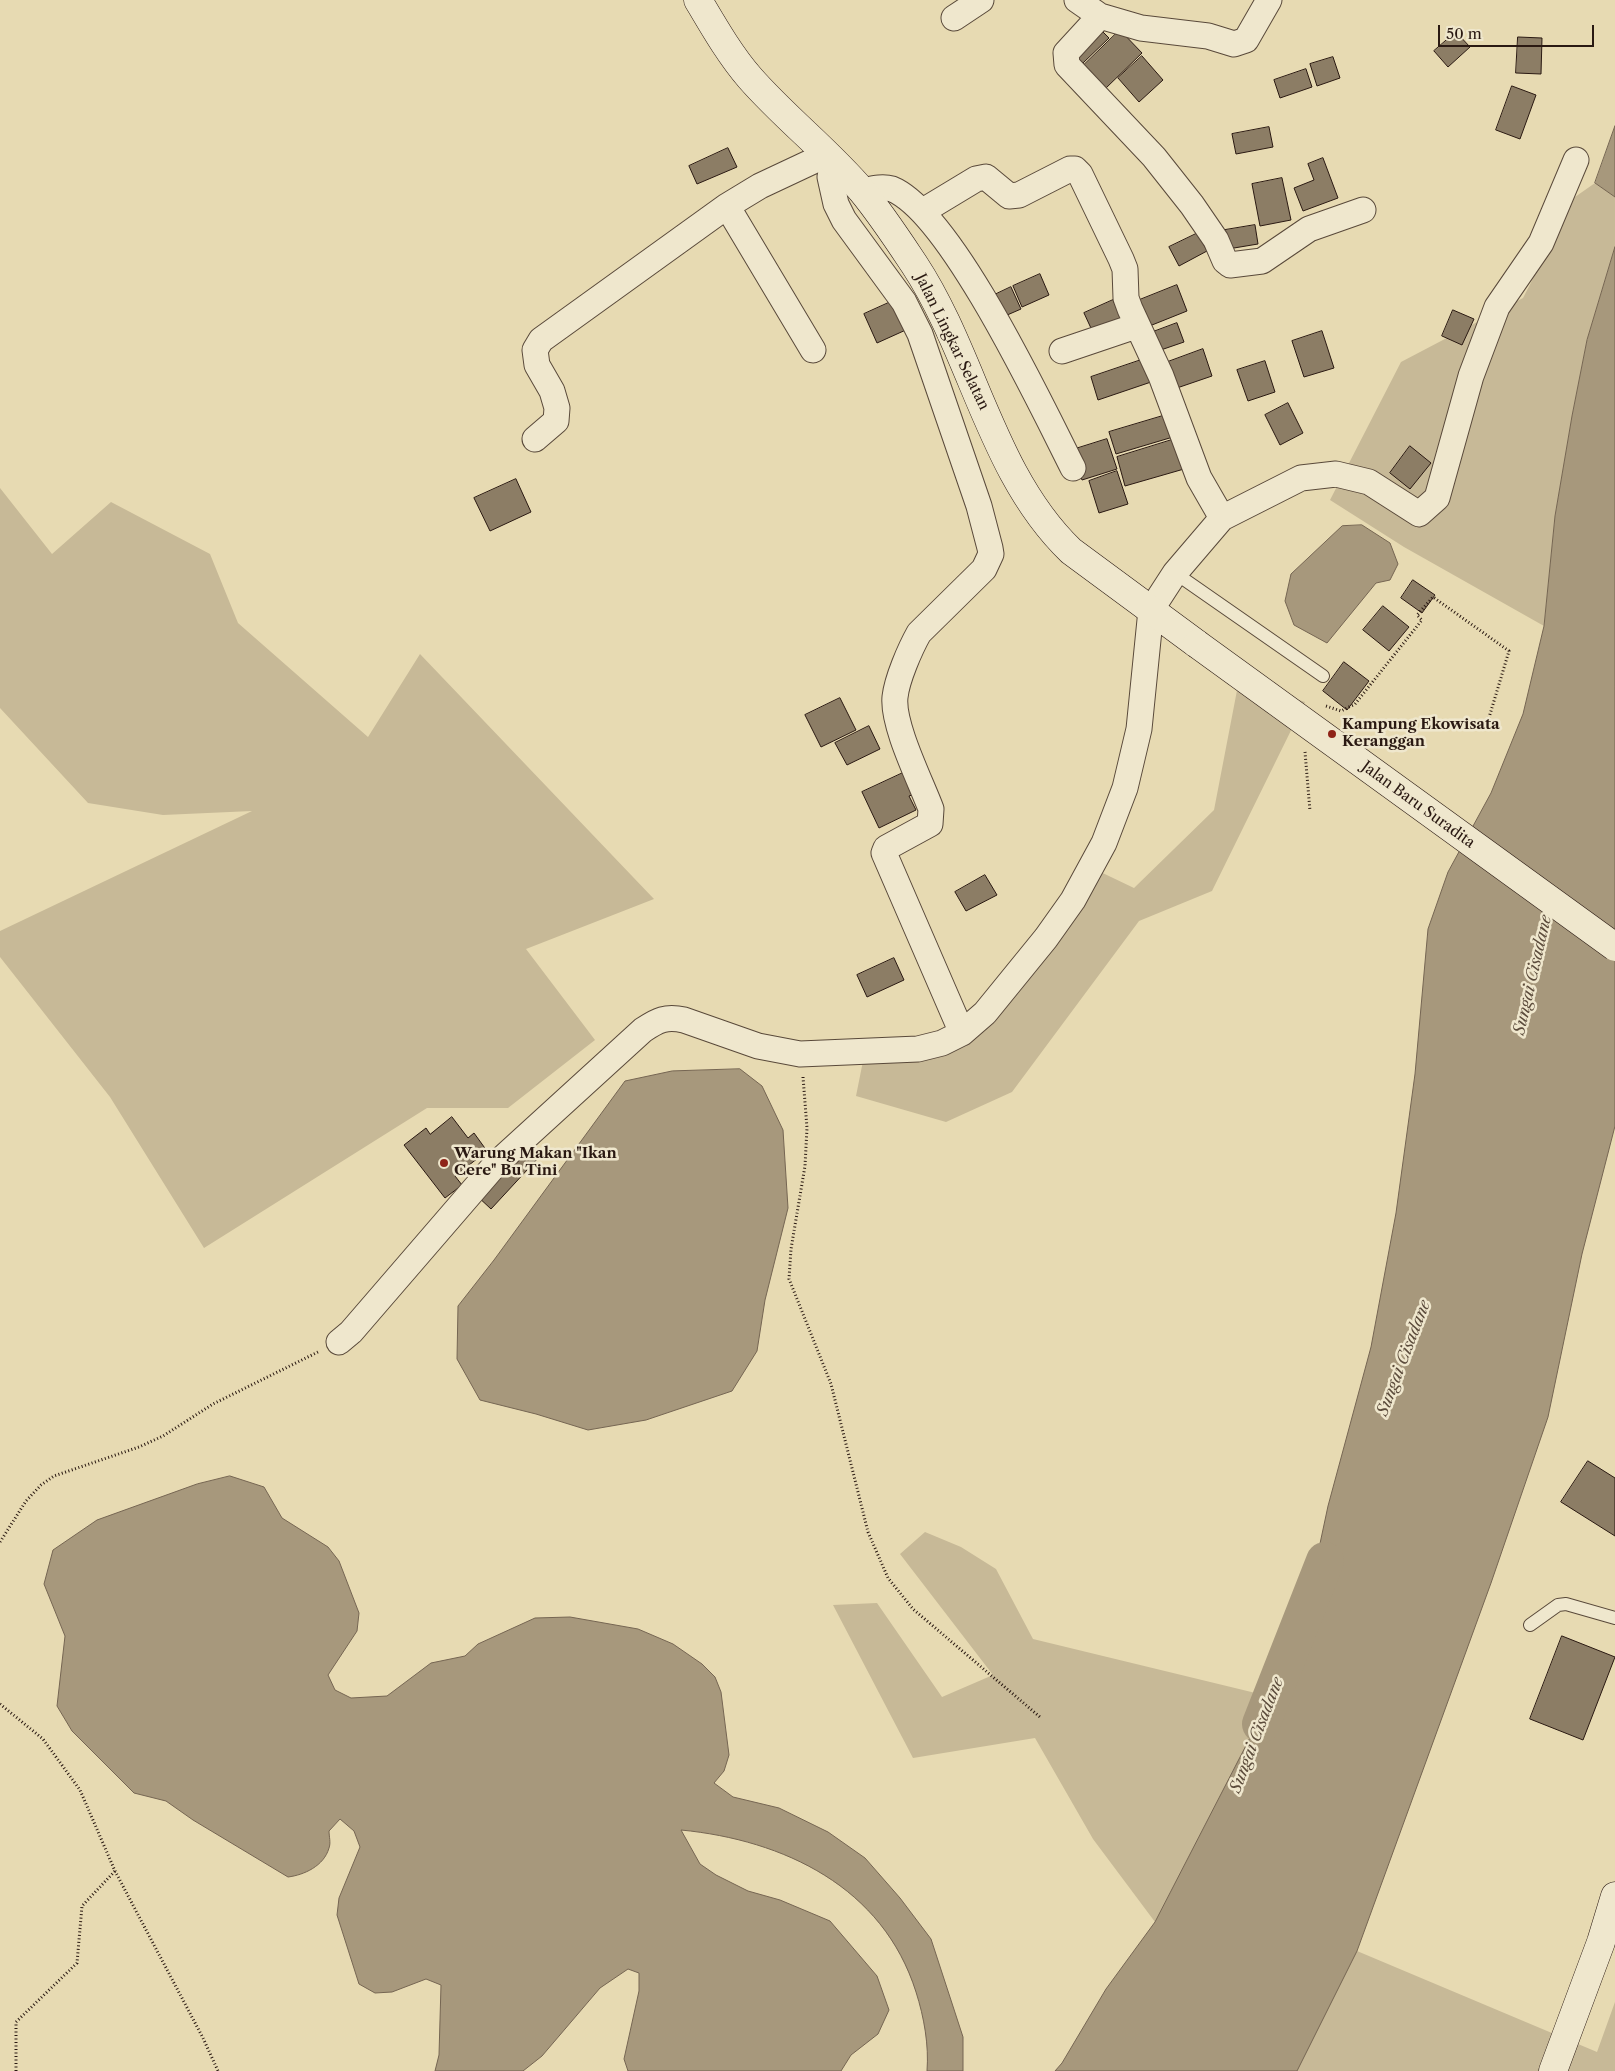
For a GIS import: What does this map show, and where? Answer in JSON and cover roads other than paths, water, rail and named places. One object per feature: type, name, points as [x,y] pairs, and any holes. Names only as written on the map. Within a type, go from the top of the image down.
[{"type":"main road","name":"Jalan Lingkar Selatan","points":[[698,0],[751,79],[862,191],[916,266],[952,335],[996,435],[1042,518],[1071,551],[1197,644]]},
{"type":"main road","name":"Jalan Baru Suradita","points":[[1197,644],[1615,948]]},
{"type":"main road","points":[[1552,2071],[1601,1942],[1615,1896]]},
{"type":"street","points":[[954,18],[980,0]]},
{"type":"street","points":[[1076,0],[1100,16],[1141,28],[1208,36],[1234,44],[1246,40],[1268,0]]},
{"type":"street","points":[[1100,16],[1066,53],[1067,65],[1154,156],[1192,205],[1216,240],[1225,261],[1230,266],[1262,261],[1309,229],[1363,210]]},
{"type":"street","points":[[535,439],[556,421],[557,408],[552,391],[537,365],[535,350],[541,340],[727,206],[760,186],[830,158],[832,187],[844,220],[904,302],[920,334],[979,506],[991,554],[984,569],[969,586],[919,633],[913,644],[895,696],[895,707],[898,723],[932,817],[930,824],[886,848],[884,853],[962,1033]]},
{"type":"street","points":[[339,1342],[351,1332],[495,1165],[643,1030],[659,1019],[672,1018],[684,1020],[712,1032],[758,1046],[800,1054],[918,1048],[942,1043],[962,1033],[985,1013],[1046,938],[1073,900],[1104,843],[1125,788],[1139,729],[1151,610],[1176,573],[1222,518],[1301,478],[1336,474],[1369,482],[1419,514],[1437,498],[1471,376],[1497,307],[1541,243],[1576,160]]},
{"type":"street","points":[[923,211],[976,179],[986,176],[1009,196],[1019,195],[1070,169],[1075,169],[1080,174],[1122,260],[1125,269],[1126,298],[1136,326],[1161,376],[1199,478],[1222,518]]},
{"type":"street","points":[[862,191],[883,187],[893,190],[923,211],[975,284],[1073,468]]},
{"type":"street","points":[[727,206],[813,350]]},
{"type":"street","points":[[1062,351],[1136,326]]},
{"type":"lane","points":[[1176,573],[1323,676]]},
{"type":"lane","points":[[1530,1625],[1558,1605],[1566,1604],[1615,1618]]},
{"type":"water","points":[[1615,126],[1615,197],[1595,183]]},
{"type":"water","points":[[1615,247],[1615,1126],[1582,1254],[1548,1417],[1491,1583],[1357,1951],[1297,2071],[1055,2071],[1062,2063],[1106,1989],[1155,1922],[1270,1699],[1302,1628],[1328,1506],[1371,1347],[1396,1213],[1415,1074],[1428,929],[1448,872],[1491,793],[1523,714],[1544,626],[1555,516],[1572,416],[1587,340]]},
{"type":"water","points":[[1362,525],[1390,543],[1398,564],[1390,580],[1376,583],[1327,643],[1294,625],[1285,601],[1291,574],[1342,526]]},
{"type":"water","points":[[740,1069],[762,1086],[783,1130],[788,1208],[765,1300],[757,1351],[732,1391],[646,1420],[588,1430],[480,1400],[457,1359],[458,1306],[625,1081],[672,1071]]},
{"type":"water","points":[[230,1476],[264,1487],[282,1518],[328,1547],[339,1561],[359,1613],[357,1631],[328,1675],[335,1690],[351,1698],[387,1696],[431,1663],[465,1656],[478,1644],[535,1618],[570,1617],[638,1629],[673,1644],[702,1664],[715,1677],[721,1692],[729,1755],[724,1771],[714,1783],[733,1797],[779,1808],[828,1832],[865,1858],[900,1898],[931,1939],[963,2037],[963,2071],[927,2071],[927,2041],[921,2011],[916,1992],[901,1955],[880,1924],[854,1897],[825,1875],[792,1858],[757,1845],[681,1830],[700,1864],[716,1875],[748,1891],[780,1900],[830,1921],[877,1976],[889,2010],[878,2034],[851,2055],[841,2071],[628,2071],[624,2059],[639,1991],[639,1973],[628,1969],[600,1988],[542,2056],[523,2071],[435,2071],[439,2055],[441,1985],[426,1979],[392,1992],[375,1993],[359,1984],[337,1915],[339,1898],[360,1847],[354,1831],[340,1819],[329,1831],[330,1846],[323,1860],[307,1872],[288,1877],[193,1820],[166,1801],[134,1793],[72,1731],[57,1706],[65,1636],[44,1584],[53,1550],[97,1520],[197,1484]]},
{"type":"waterway","name":"Sungai Cisadane","points":[[1261,1724],[1325,1561]]},
{"type":"place","name":"Kampung Ekowisata Keranggan","points":[[1332,734]]},
{"type":"place","name":"Warung Makan \"Ikan Cere\" Bu Tini","points":[[444,1163]]}]
